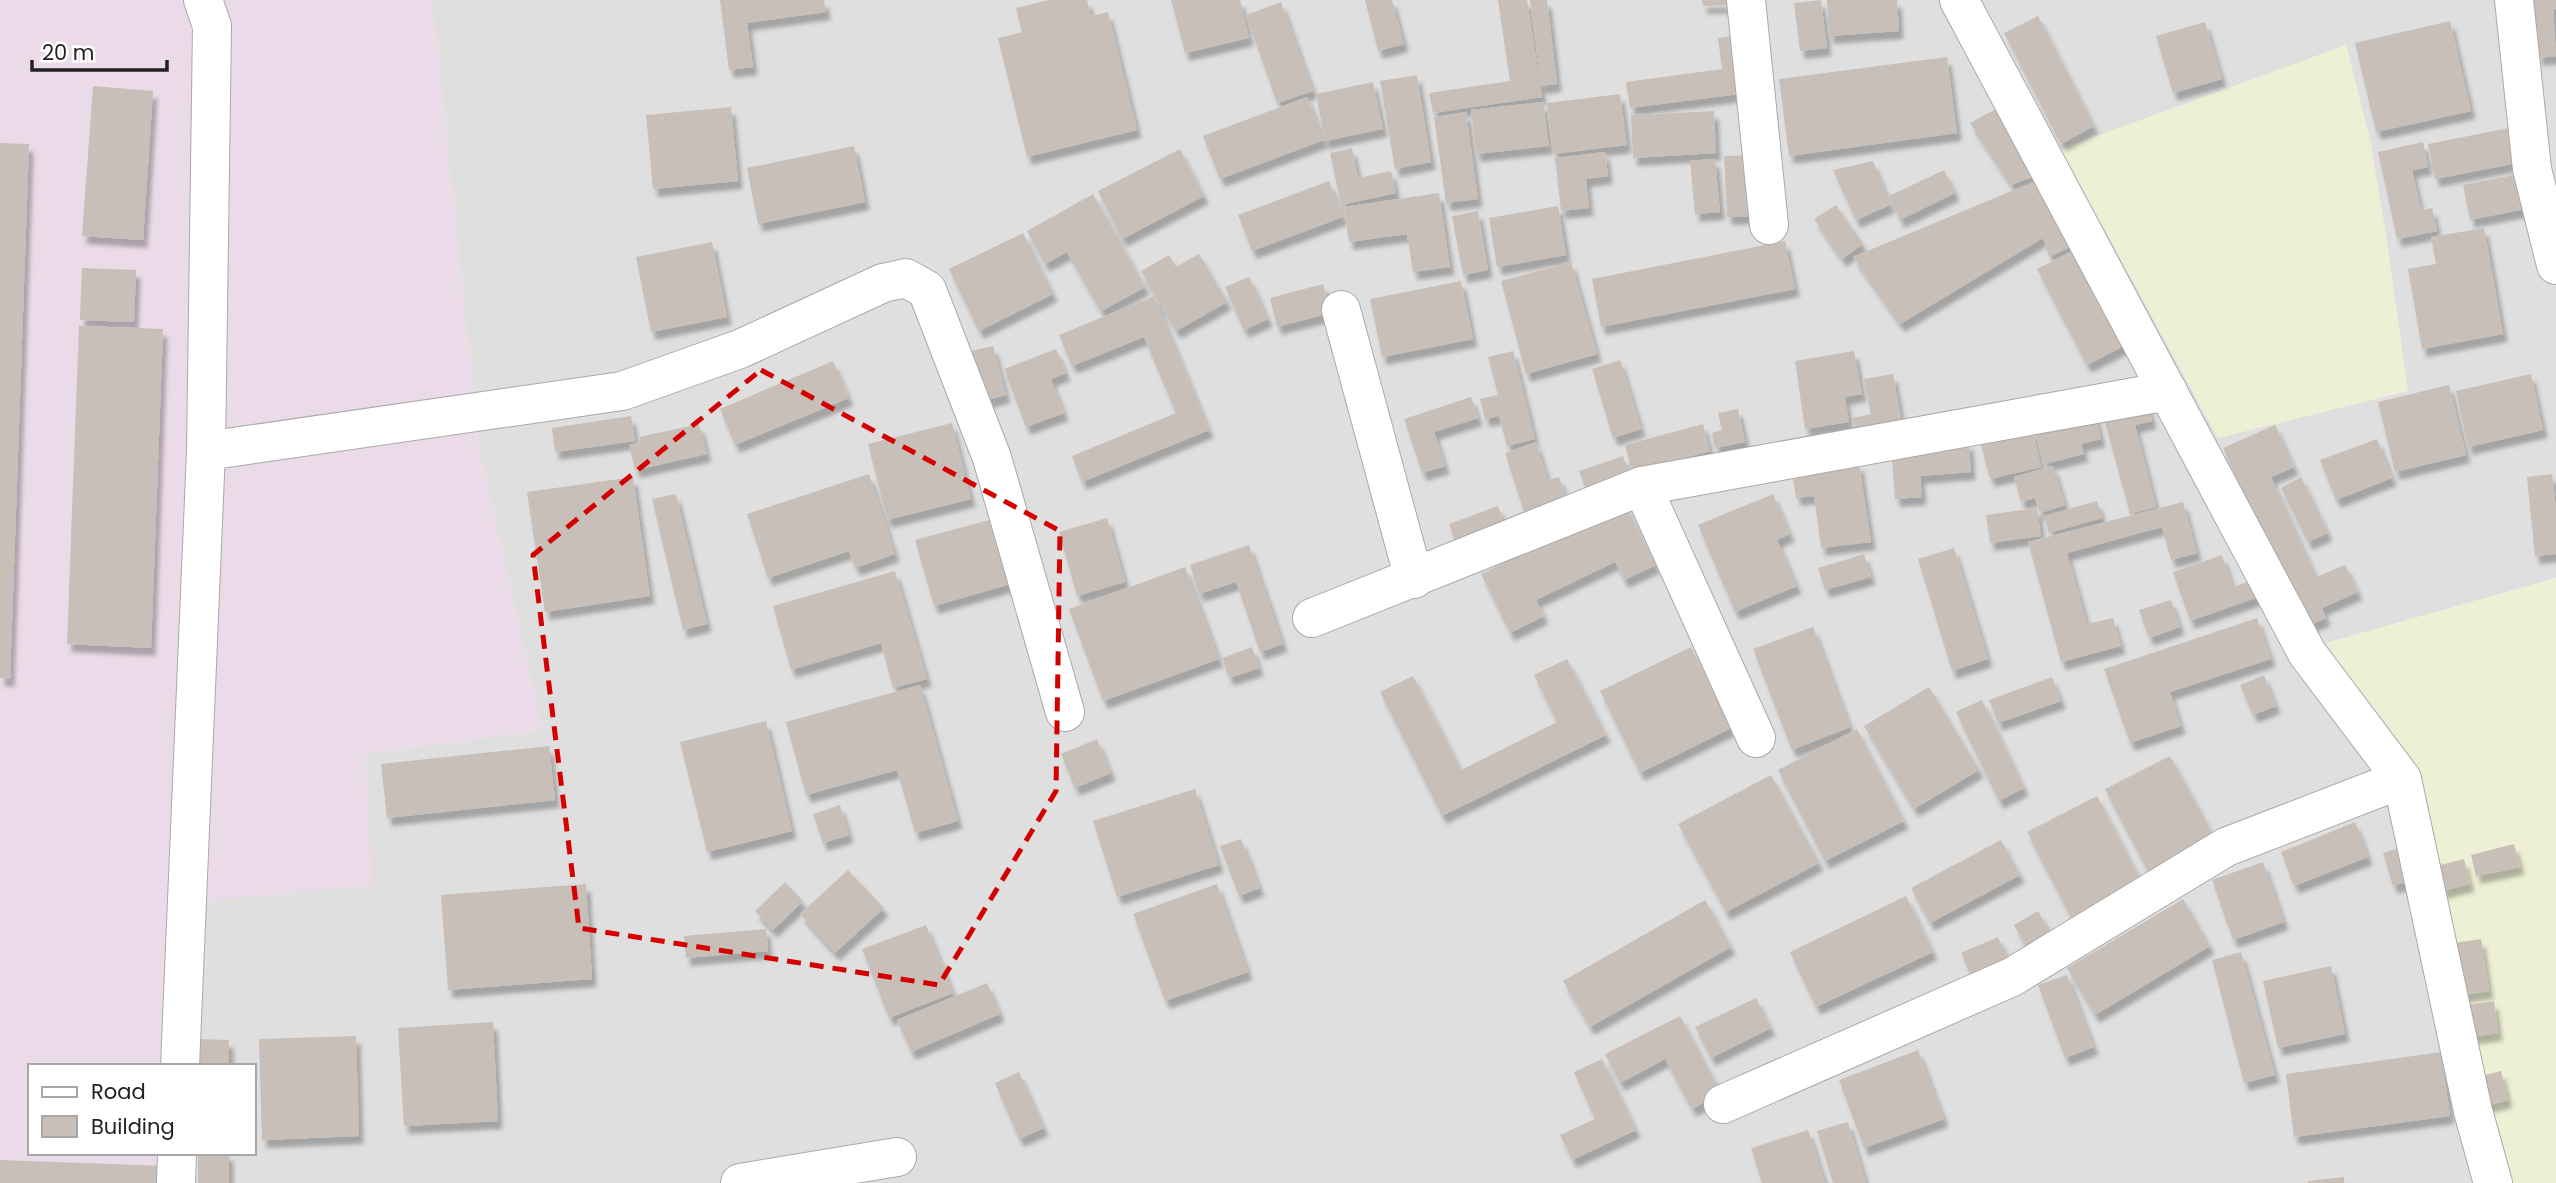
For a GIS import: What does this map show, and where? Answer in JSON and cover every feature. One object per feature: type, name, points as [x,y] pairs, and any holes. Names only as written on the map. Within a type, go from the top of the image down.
[{"type":"street","points":[[180,1064],[206,451],[212,26],[203,0]]},
{"type":"street","points":[[1746,0],[1769,225]]},
{"type":"street","points":[[1959,0],[2307,653],[2402,779],[2473,1111],[2493,1183]]},
{"type":"street","points":[[2514,0],[2532,169],[2556,265]]},
{"type":"street","points":[[206,451],[622,391],[740,349],[883,283],[906,278],[927,290],[992,458],[1065,712]]},
{"type":"street","points":[[1341,310],[1414,579]]},
{"type":"street","points":[[1312,618],[1642,486],[2168,391]]},
{"type":"street","points":[[1642,486],[1756,738]]},
{"type":"street","points":[[1723,1104],[2012,977],[2226,847],[2402,779]]},
{"type":"street","points":[[176,1183],[177,1155]]},
{"type":"street","points":[[740,1183],[897,1157]]},
{"type":"highlighted area","points":[[761,370],[1060,531],[1056,791],[939,985],[579,928],[533,555]]},
{"type":"shaded area","points":[[0,0],[432,0],[479,449],[542,730],[365,754],[373,885],[186,903],[180,1064],[28,1064],[28,1155],[177,1155],[176,1183],[0,1183]]},
{"type":"shaded area","points":[[432,0],[2556,0],[2556,578],[2326,643],[2402,765],[2499,1183],[176,1183],[177,1155],[256,1155],[256,1064],[180,1064],[186,903],[365,754],[542,730],[479,449]]},
{"type":"green space","points":[[2346,45],[2371,144],[2408,391],[2218,438],[2061,149]]},
{"type":"green space","points":[[2556,578],[2556,1183],[2499,1183],[2402,765],[2326,643]]},
{"type":"building","points":[[720,0],[824,0],[826,12],[747,23],[753,67],[729,70]]},
{"type":"building","points":[[1049,0],[1087,0],[1091,16],[1108,12],[1137,130],[1027,157],[998,38],[1022,32],[1016,8]]},
{"type":"building","points":[[1171,0],[1240,0],[1249,38],[1185,53]]},
{"type":"building","points":[[1365,0],[1392,0],[1404,44],[1378,51]]},
{"type":"building","points":[[1498,0],[1527,0],[1542,97],[1433,113],[1429,93],[1510,81]]},
{"type":"building","points":[[1530,0],[1547,0],[1557,84],[1541,86]]},
{"type":"building","points":[[1702,0],[1736,0],[1737,5],[1703,6]]},
{"type":"building","points":[[1821,0],[1827,48],[1800,51],[1794,3]]},
{"type":"building","points":[[1827,0],[1897,0],[1899,31],[1829,36]]},
{"type":"building","points":[[2533,0],[2556,0],[2556,8],[2553,9],[2556,56],[2538,58]]},
{"type":"building","points":[[1281,2],[1313,91],[1277,103],[1246,15]]},
{"type":"building","points":[[2038,16],[2094,126],[2061,144],[2004,33]]},
{"type":"building","points":[[2450,21],[2471,111],[2376,132],[2355,43]]},
{"type":"building","points":[[2205,22],[2222,79],[2173,93],[2156,36]]},
{"type":"building","points":[[1739,35],[1747,93],[1630,108],[1626,82],[1722,69],[1718,38]]},
{"type":"building","points":[[1947,57],[1957,133],[1789,156],[1779,79]]},
{"type":"building","points":[[1417,75],[1431,162],[1395,169],[1380,81]]},
{"type":"building","points":[[1373,82],[1383,129],[1325,141],[1316,94]]},
{"type":"building","points":[[93,86],[153,91],[143,240],[82,236]]},
{"type":"building","points":[[1620,94],[1627,145],[1553,154],[1547,103]]},
{"type":"building","points":[[1307,97],[1324,140],[1220,179],[1203,136]]},
{"type":"building","points":[[1543,102],[1549,146],[1476,154],[1471,110]]},
{"type":"building","points":[[2003,105],[2040,174],[2011,185],[1970,123]]},
{"type":"building","points":[[731,107],[738,181],[653,189],[646,115]]},
{"type":"building","points":[[1714,111],[1716,153],[1633,158],[1631,115]]},
{"type":"building","points":[[1466,112],[1478,199],[1446,203],[1434,117]]},
{"type":"building","points":[[2519,126],[2527,161],[2435,179],[2428,144]]},
{"type":"building","points":[[2423,142],[2428,167],[2412,170],[2421,211],[2432,208],[2437,231],[2397,239],[2378,152]]},
{"type":"building","points":[[0,143],[29,144],[10,679],[0,678]]},
{"type":"building","points":[[854,146],[865,202],[758,224],[747,168]]},
{"type":"building","points":[[1352,148],[1358,178],[1391,171],[1396,193],[1341,205],[1330,153]]},
{"type":"building","points":[[1180,149],[1204,196],[1122,239],[1098,191]]},
{"type":"building","points":[[1605,152],[1608,176],[1586,179],[1589,208],[1561,211],[1555,158]]},
{"type":"building","points":[[1754,155],[1758,216],[1727,217],[1724,156]]},
{"type":"building","points":[[1715,159],[1720,212],[1695,214],[1690,161]]},
{"type":"building","points":[[1873,161],[1890,205],[1856,220],[1833,170]]},
{"type":"building","points":[[1944,170],[1955,193],[1900,220],[1889,196]]},
{"type":"building","points":[[2524,173],[2530,208],[2470,220],[2463,185]]},
{"type":"building","points":[[2043,178],[2078,243],[2049,257],[2043,238],[1900,324],[1853,257]]},
{"type":"building","points":[[1329,181],[1343,217],[1252,251],[1238,215]]},
{"type":"building","points":[[1439,193],[1450,267],[1413,272],[1407,234],[1349,242],[1344,207]]},
{"type":"building","points":[[1093,194],[1145,287],[1101,311],[1067,252],[1045,264],[1027,231]]},
{"type":"building","points":[[1836,205],[1863,244],[1842,259],[1814,219]]},
{"type":"building","points":[[1558,206],[1566,255],[1497,267],[1489,218]]},
{"type":"building","points":[[1478,211],[1488,270],[1463,275],[1452,216]]},
{"type":"building","points":[[2484,228],[2503,334],[2422,349],[2408,269],[2436,264],[2431,237]]},
{"type":"building","points":[[1023,233],[1053,294],[979,331],[949,269]]},
{"type":"building","points":[[1785,241],[1795,289],[1601,327],[1592,279]]},
{"type":"building","points":[[712,242],[727,317],[651,332],[636,257]]},
{"type":"building","points":[[2082,246],[2131,342],[2087,365],[2037,269]]},
{"type":"building","points":[[1199,254],[1227,302],[1176,331],[1141,271],[1169,255],[1176,267]]},
{"type":"building","points":[[1571,262],[1597,354],[1526,374],[1501,281]]},
{"type":"building","points":[[82,268],[136,270],[134,322],[80,320]]},
{"type":"building","points":[[1249,277],[1268,319],[1244,330],[1225,287]]},
{"type":"building","points":[[1461,281],[1473,339],[1382,357],[1370,299]]},
{"type":"building","points":[[1323,284],[1330,313],[1277,327],[1270,298]]},
{"type":"building","points":[[1154,296],[1209,430],[1082,482],[1072,456],[1176,413],[1144,337],[1072,366],[1059,335]]},
{"type":"building","points":[[79,326],[163,329],[151,648],[67,644]]},
{"type":"building","points":[[993,346],[1006,395],[984,401],[971,351]]},
{"type":"building","points":[[1056,349],[1066,373],[1051,379],[1064,413],[1026,427],[1004,369]]},
{"type":"building","points":[[1513,351],[1535,439],[1507,446],[1499,416],[1485,419],[1480,399],[1498,395],[1488,357]]},
{"type":"building","points":[[1854,351],[1862,394],[1845,397],[1849,422],[1805,429],[1795,361]]},
{"type":"building","points":[[1620,360],[1641,429],[1613,438],[1592,369]]},
{"type":"building","points":[[833,361],[849,398],[735,445],[720,409]]},
{"type":"building","points":[[1893,374],[1903,430],[1857,438],[1853,418],[1871,414],[1864,379]]},
{"type":"building","points":[[2531,374],[2543,430],[2468,447],[2456,391]]},
{"type":"building","points":[[2449,385],[2466,455],[2395,472],[2378,402]]},
{"type":"building","points":[[1471,397],[1478,418],[1434,432],[1445,466],[1422,473],[1404,419]]},
{"type":"building","points":[[2146,399],[2152,421],[2135,425],[2156,507],[2130,514],[2102,411]]},
{"type":"building","points":[[1738,409],[1745,442],[1715,448],[1712,433],[1722,430],[1718,413]]},
{"type":"building","points":[[2094,410],[2101,439],[2081,444],[2084,454],[2044,464],[2034,425]]},
{"type":"building","points":[[631,416],[635,441],[555,452],[552,428]]},
{"type":"building","points":[[952,423],[971,499],[887,520],[868,444]]},
{"type":"building","points":[[699,424],[707,454],[635,470],[629,445],[641,442],[639,437]]},
{"type":"building","points":[[1703,424],[1710,451],[1632,472],[1625,445]]},
{"type":"building","points":[[2275,425],[2294,467],[2271,477],[2316,577],[2345,565],[2358,592],[2322,608],[2326,618],[2303,628],[2223,448]]},
{"type":"building","points":[[2032,428],[2041,467],[1990,479],[1980,441]]},
{"type":"building","points":[[2377,439],[2392,478],[2336,500],[2320,460]]},
{"type":"building","points":[[1536,442],[1548,480],[1559,477],[1569,507],[1527,521],[1505,453]]},
{"type":"building","points":[[1969,442],[1971,472],[1920,476],[1922,497],[1895,499],[1891,448]]},
{"type":"building","points":[[1623,456],[1631,479],[1588,495],[1579,471]]},
{"type":"building","points":[[1859,463],[1871,542],[1821,548],[1814,496],[1796,498],[1792,471]]},
{"type":"building","points":[[2053,466],[2065,505],[2040,513],[2035,498],[2021,502],[2014,477]]},
{"type":"building","points":[[869,474],[895,554],[855,568],[849,551],[768,578],[747,514]]},
{"type":"building","points":[[2552,474],[2556,510],[2556,554],[2535,556],[2527,477]]},
{"type":"building","points":[[633,477],[650,596],[545,612],[527,492]]},
{"type":"building","points":[[2301,477],[2328,533],[2308,542],[2281,488]]},
{"type":"building","points":[[676,494],[707,624],[683,630],[652,499]]},
{"type":"building","points":[[1773,494],[1790,534],[1777,540],[1797,586],[1735,612],[1698,525]]},
{"type":"building","points":[[2097,501],[2102,518],[2049,533],[2044,516]]},
{"type":"building","points":[[2183,502],[2197,553],[2171,560],[2162,527],[2067,553],[2087,624],[2113,618],[2121,646],[2061,662],[2028,542]]},
{"type":"building","points":[[1624,503],[1656,565],[1624,580],[1615,562],[1536,600],[1544,616],[1510,633],[1481,574]]},
{"type":"building","points":[[1498,506],[1507,531],[1458,549],[1449,524]]},
{"type":"building","points":[[2037,508],[2041,536],[1990,543],[1986,515]]},
{"type":"building","points":[[1000,517],[1017,582],[934,606],[915,540]]},
{"type":"building","points":[[1107,518],[1125,582],[1077,596],[1059,532]]},
{"type":"building","points":[[1249,545],[1283,644],[1260,652],[1236,582],[1199,594],[1190,565]]},
{"type":"building","points":[[1954,548],[1988,659],[1952,671],[1918,559]]},
{"type":"building","points":[[1864,554],[1871,577],[1825,590],[1818,568]]},
{"type":"building","points":[[2222,555],[2233,587],[2261,577],[2267,594],[2190,621],[2173,572]]},
{"type":"building","points":[[1185,567],[1219,659],[1103,701],[1069,609]]},
{"type":"building","points":[[895,571],[927,679],[893,688],[881,643],[791,670],[773,606]]},
{"type":"building","points":[[2171,600],[2180,627],[2149,638],[2139,610]]},
{"type":"building","points":[[2257,618],[2271,659],[2170,692],[2181,726],[2130,743],[2104,669]]},
{"type":"building","points":[[1813,627],[1850,727],[1792,750],[1753,649]]},
{"type":"building","points":[[1252,647],[1259,668],[1229,678],[1222,658]]},
{"type":"building","points":[[1691,647],[1731,728],[1640,773],[1600,691]]},
{"type":"building","points":[[1567,659],[1606,735],[1442,816],[1380,692],[1413,676],[1461,770],[1557,722],[1534,675]]},
{"type":"building","points":[[2264,675],[2276,706],[2253,715],[2240,685]]},
{"type":"building","points":[[2052,677],[2061,701],[1998,723],[1989,700]]},
{"type":"building","points":[[920,685],[958,821],[915,833],[897,770],[806,795],[786,722]]},
{"type":"building","points":[[1929,687],[1979,770],[1914,809],[1864,726]]},
{"type":"building","points":[[1982,700],[2024,788],[1999,801],[1956,712]]},
{"type":"building","points":[[766,721],[792,831],[707,852],[680,742]]},
{"type":"building","points":[[1857,729],[1904,821],[1825,861],[1778,770]]},
{"type":"building","points":[[1097,739],[1111,773],[1075,788],[1061,754]]},
{"type":"building","points":[[549,746],[555,800],[387,818],[381,764]]},
{"type":"building","points":[[2170,756],[2215,839],[2149,873],[2105,789]]},
{"type":"building","points":[[1771,775],[1819,863],[1726,912],[1678,824]]},
{"type":"building","points":[[1195,789],[1219,865],[1117,897],[1093,821]]},
{"type":"building","points":[[2097,796],[2144,887],[2074,923],[2027,832]]},
{"type":"building","points":[[840,805],[849,835],[823,843],[813,814]]},
{"type":"building","points":[[2355,822],[2368,857],[2294,886],[2281,852]]},
{"type":"building","points":[[1241,839],[1260,888],[1239,896],[1220,846]]},
{"type":"building","points":[[2001,840],[2020,875],[1930,923],[1911,888]]},
{"type":"building","points":[[2514,844],[2520,867],[2476,876],[2471,855]]},
{"type":"building","points":[[2405,846],[2415,879],[2393,886],[2383,853]]},
{"type":"building","points":[[2464,859],[2470,884],[2442,891],[2436,866]]},
{"type":"building","points":[[2263,862],[2284,922],[2233,940],[2212,880]]},
{"type":"building","points":[[848,870],[884,908],[835,953],[800,914]]},
{"type":"building","points":[[785,882],[803,901],[773,930],[755,911]]},
{"type":"building","points":[[586,884],[592,979],[448,990],[441,895]]},
{"type":"building","points":[[1217,884],[1248,972],[1165,1001],[1133,914]]},
{"type":"building","points":[[1906,896],[1933,952],[1816,1007],[1790,952]]},
{"type":"building","points":[[2183,899],[2210,946],[2095,1015],[2067,968]]},
{"type":"building","points":[[1705,900],[1731,947],[1590,1027],[1563,981]]},
{"type":"building","points":[[2038,911],[2055,940],[2030,954],[2014,925]]},
{"type":"building","points":[[926,925],[953,993],[889,1018],[862,949]]},
{"type":"building","points":[[766,929],[768,951],[686,958],[684,936]]},
{"type":"building","points":[[1998,937],[2010,964],[1973,981],[1961,953]]},
{"type":"building","points":[[2481,939],[2489,991],[2462,995],[2454,943]]},
{"type":"building","points":[[2241,952],[2275,1075],[2244,1083],[2212,960]]},
{"type":"building","points":[[2331,966],[2345,1034],[2278,1048],[2263,981]]},
{"type":"building","points":[[2067,975],[2094,1047],[2065,1058],[2038,985]]},
{"type":"building","points":[[987,983],[1000,1014],[911,1052],[897,1020]]},
{"type":"building","points":[[1756,998],[1771,1028],[1711,1058],[1695,1027]]},
{"type":"building","points":[[2494,1001],[2498,1033],[2470,1037],[2465,1005]]},
{"type":"building","points":[[1680,1016],[1721,1093],[1692,1109],[1665,1059],[1620,1083],[1605,1054]]},
{"type":"building","points":[[493,1022],[498,1121],[404,1126],[398,1028]]},
{"type":"building","points":[[356,1036],[359,1136],[262,1140],[259,1039]]},
{"type":"building","points":[[198,1039],[229,1040],[229,1064],[198,1064]]},
{"type":"building","points":[[1918,1050],[1944,1119],[1864,1148],[1839,1080]]},
{"type":"building","points":[[2441,1052],[2450,1116],[2294,1137],[2286,1074]]},
{"type":"building","points":[[1602,1059],[1636,1130],[1572,1160],[1560,1135],[1595,1119],[1574,1072]]},
{"type":"building","points":[[2501,1071],[2508,1100],[2484,1106],[2477,1077]]},
{"type":"building","points":[[1019,1072],[1044,1128],[1019,1139],[995,1083]]},
{"type":"building","points":[[1848,1122],[1866,1183],[1833,1183],[1817,1131]]},
{"type":"building","points":[[1808,1130],[1825,1183],[1762,1183],[1751,1148]]},
{"type":"building","points":[[198,1155],[229,1155],[229,1183],[198,1183]]},
{"type":"building","points":[[0,1160],[165,1166],[164,1183],[0,1183]]},
{"type":"building","points":[[2344,1177],[2344,1183],[2308,1183],[2308,1181]]}]
